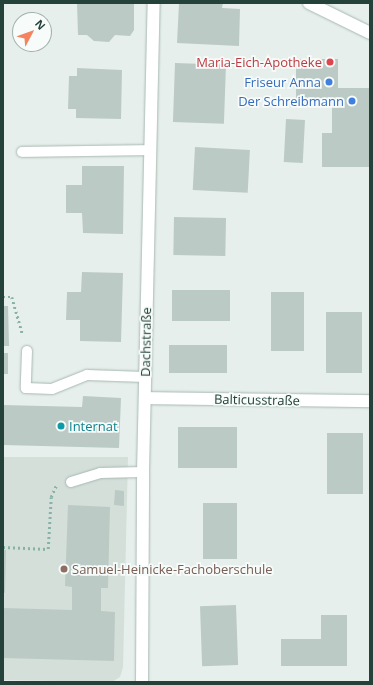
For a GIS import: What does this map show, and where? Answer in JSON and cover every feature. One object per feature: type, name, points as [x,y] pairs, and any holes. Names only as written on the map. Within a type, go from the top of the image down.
[{"type":"street","name":"Dachstraße","points":[[142,682],[143,472],[154,3]]},
{"type":"street","points":[[309,3],[370,33]]},
{"type":"street","name":"Balticusstraße","points":[[145,398],[370,401]]},
{"type":"lane","points":[[22,152],[151,150]]},
{"type":"lane","points":[[27,351],[26,388],[52,389],[87,375],[145,377]]},
{"type":"lane","points":[[71,482],[100,473],[143,472]]},
{"type":"path","points":[[3,297],[12,297],[27,351]]},
{"type":"path","points":[[3,547],[48,549],[52,489],[61,482],[71,482]]},
{"type":"shaded area","name":"Samuel-Heinicke-Fachoberschule","points":[[3,457],[128,457],[123,667],[120,677],[112,682],[3,680]]},
{"type":"building","points":[[77,3],[134,3],[134,30],[130,36],[115,35],[109,42],[94,41],[87,35],[78,35]]},
{"type":"building","points":[[179,3],[223,3],[222,8],[240,9],[239,46],[177,43]]},
{"type":"building","points":[[296,59],[338,59],[338,88],[370,88],[370,167],[322,167],[322,133],[332,133],[332,105],[296,105]]},
{"type":"building","points":[[175,63],[226,65],[224,124],[173,122]]},
{"type":"building","points":[[77,68],[122,70],[121,119],[76,118],[76,109],[68,109],[69,76],[77,76]]},
{"type":"building","points":[[286,119],[305,120],[303,163],[284,162]]},
{"type":"building","points":[[195,147],[250,150],[248,193],[193,190]]},
{"type":"building","points":[[82,166],[124,166],[123,234],[83,233],[82,213],[66,213],[66,185],[82,185]]},
{"type":"building","points":[[174,217],[226,218],[225,256],[173,255]]},
{"type":"building","points":[[82,272],[123,273],[121,342],[80,341],[80,320],[66,320],[67,292],[81,292]]},
{"type":"building","points":[[172,290],[230,290],[230,321],[172,321]]},
{"type":"building","points":[[271,292],[304,292],[304,351],[271,351]]},
{"type":"building","points":[[3,306],[8,306],[9,346],[3,346]]},
{"type":"building","points":[[326,312],[362,312],[362,373],[326,373]]},
{"type":"building","points":[[169,345],[227,345],[227,373],[169,373]]},
{"type":"building","points":[[3,353],[8,353],[8,374],[3,374]]},
{"type":"building","name":"Internat","points":[[83,396],[121,398],[119,448],[3,445],[3,405],[82,407]]},
{"type":"building","points":[[178,427],[237,427],[237,468],[178,468]]},
{"type":"building","points":[[327,433],[363,433],[363,494],[327,494]]},
{"type":"building","points":[[115,490],[124,491],[124,506],[114,505]]},
{"type":"building","points":[[203,503],[237,503],[237,559],[203,559]]},
{"type":"building","points":[[68,505],[110,507],[108,588],[101,588],[101,611],[115,612],[114,661],[3,658],[3,608],[72,610],[72,587],[65,586]]},
{"type":"building","points":[[3,550],[6,550],[5,593],[3,592]]},
{"type":"building","points":[[236,605],[238,665],[202,666],[200,606]]},
{"type":"building","points":[[321,615],[347,615],[347,666],[281,666],[281,639],[321,639]]},
{"type":"place","name":"Maria-Eich-Apotheke","points":[[330,62]]},
{"type":"place","name":"Friseur Anna","points":[[329,82]]},
{"type":"place","name":"Der Schreibmann","points":[[352,101]]},
{"type":"place","name":"Internat","points":[[61,426]]},
{"type":"place","name":"Samuel-Heinicke-Fachoberschule","points":[[64,569]]}]
